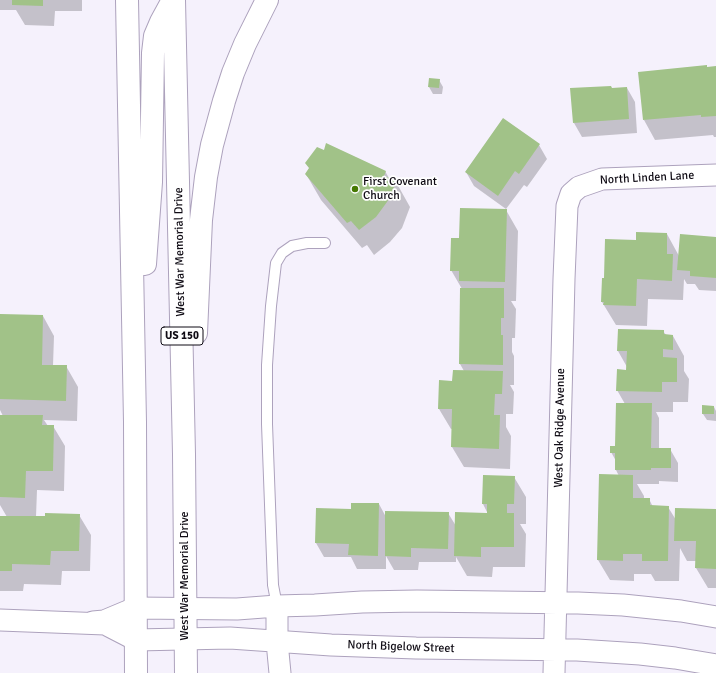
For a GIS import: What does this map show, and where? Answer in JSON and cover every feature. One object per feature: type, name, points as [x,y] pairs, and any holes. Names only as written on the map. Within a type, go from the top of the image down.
[{"type":"highway","points":[[123,0],[128,71]]},
{"type":"highway","points":[[126,0],[134,362],[136,673]]},
{"type":"highway","points":[[135,484],[144,275],[151,182],[153,53],[155,36],[173,0]]},
{"type":"highway","name":"West War Memorial Drive","points":[[173,0],[181,266],[186,673]]},
{"type":"highway","points":[[185,542],[199,248],[206,177],[212,145],[224,101],[239,58],[266,0]]},
{"type":"street","name":"North Linden Lane","points":[[579,187],[602,179],[716,175]]},
{"type":"street","name":"West Oak Ridge Avenue","points":[[554,673],[566,213],[571,194],[579,187]]},
{"type":"street","name":"North Bigelow Street","points":[[90,623],[104,621],[136,608],[237,609],[362,602],[417,601],[623,605],[681,611],[716,617]]},
{"type":"street","points":[[277,606],[277,642],[280,673]]},
{"type":"street","name":"North Bigelow Street","points":[[0,620],[105,624],[136,640],[230,638],[332,645],[554,650],[640,654],[716,665]]},
{"type":"lane","points":[[277,606],[272,585],[267,424],[267,365],[271,306],[276,263],[282,253],[292,246],[307,243],[325,243]]},
{"type":"building","points":[[12,0],[43,0],[43,6],[12,5]]},
{"type":"building","points":[[707,65],[707,67],[716,66],[716,116],[701,117],[701,115],[643,120],[638,72]]},
{"type":"building","points":[[429,78],[440,79],[439,88],[428,87]]},
{"type":"building","points":[[611,86],[612,88],[627,87],[629,119],[573,123],[570,88]]},
{"type":"building","points":[[503,118],[540,144],[519,174],[515,171],[498,196],[465,172]]},
{"type":"building","name":"First Covenant Church","points":[[326,143],[386,171],[384,176],[397,181],[387,202],[376,217],[359,230],[351,221],[347,223],[305,174],[309,168],[305,163],[317,147],[324,150]]},
{"type":"building","points":[[460,208],[507,209],[505,282],[459,281],[459,271],[450,271],[451,238],[459,238]]},
{"type":"building","points":[[636,232],[667,233],[667,254],[673,254],[672,281],[637,279],[636,306],[603,305],[604,302],[601,302],[602,278],[604,278],[605,239],[636,240]]},
{"type":"building","points":[[680,234],[716,237],[716,278],[690,276],[690,271],[677,270]]},
{"type":"building","points":[[460,288],[504,288],[504,318],[501,318],[501,335],[503,335],[503,365],[459,364]]},
{"type":"building","points":[[0,314],[43,315],[42,365],[67,365],[66,401],[0,399]]},
{"type":"building","points":[[618,329],[664,330],[664,334],[673,335],[673,350],[663,349],[663,357],[677,358],[677,382],[662,382],[662,392],[616,391],[617,369],[626,370],[627,351],[617,351]]},
{"type":"building","points":[[453,370],[503,371],[502,394],[495,394],[494,415],[500,415],[499,449],[451,447],[452,409],[438,409],[439,380],[452,381]]},
{"type":"building","points":[[616,403],[652,403],[651,448],[671,448],[671,468],[651,468],[651,470],[615,470],[615,453],[610,453],[610,446],[615,446]]},
{"type":"building","points":[[702,405],[714,406],[714,414],[702,414]]},
{"type":"building","points":[[0,415],[43,415],[42,425],[54,425],[53,471],[26,471],[25,498],[0,497]]},
{"type":"building","points":[[599,474],[633,475],[633,498],[650,498],[650,505],[669,506],[668,561],[642,561],[642,554],[623,554],[623,561],[597,560]]},
{"type":"building","points":[[483,475],[515,476],[514,504],[507,504],[507,513],[514,513],[514,547],[481,547],[481,557],[454,556],[455,512],[487,513],[487,504],[482,504]]},
{"type":"building","points":[[351,503],[379,503],[378,556],[348,555],[349,544],[315,543],[316,508],[351,509]]},
{"type":"building","points":[[675,508],[716,509],[716,569],[695,568],[696,541],[674,541]]},
{"type":"building","points":[[385,511],[449,512],[448,549],[411,548],[411,557],[385,556]]},
{"type":"building","points":[[45,513],[80,514],[79,551],[51,551],[50,565],[12,564],[12,571],[0,571],[0,516],[45,516]]},
{"type":"place","name":"First Covenant Church","points":[[355,189]]}]
